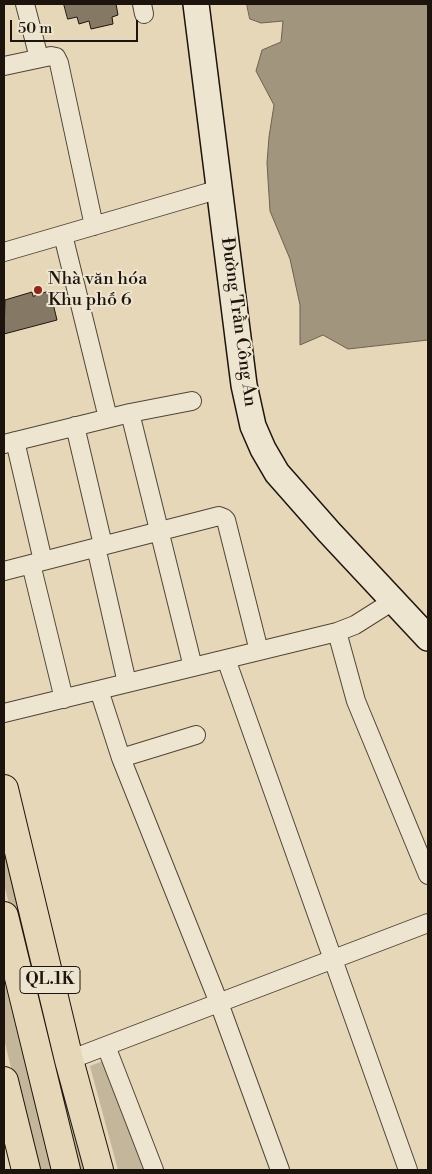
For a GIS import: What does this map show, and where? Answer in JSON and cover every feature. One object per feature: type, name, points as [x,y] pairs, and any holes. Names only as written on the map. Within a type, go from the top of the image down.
[{"type":"main road","name":"QL.1K","points":[[4,789],[69,1060],[99,1170]]},
{"type":"main road","name":"QL.1K","points":[[4,916],[66,1170]]},
{"type":"main road","points":[[4,1081],[26,1170]]},
{"type":"street","points":[[25,4],[39,58]]},
{"type":"street","name":"Đường Trần Công An","points":[[196,4],[246,399],[253,426],[263,449],[278,474],[428,638]]},
{"type":"street","points":[[4,66],[50,56],[56,57],[94,226]]},
{"type":"street","points":[[4,252],[220,189]]},
{"type":"street","points":[[63,235],[108,418]]},
{"type":"street","points":[[64,699],[37,562],[9,442],[130,413],[192,401]]},
{"type":"street","points":[[130,413],[193,667]]},
{"type":"street","points":[[75,426],[127,683]]},
{"type":"street","points":[[4,571],[216,516],[224,518],[259,651]]},
{"type":"street","points":[[4,713],[337,632],[355,625],[393,601]]},
{"type":"street","points":[[337,632],[356,701],[428,875]]},
{"type":"street","points":[[226,659],[408,1170]]},
{"type":"street","points":[[99,690],[121,758],[219,1003],[280,1170]]},
{"type":"street","points":[[121,758],[196,735]]},
{"type":"street","points":[[69,1060],[428,923]]},
{"type":"street","points":[[106,1046],[154,1170]]},
{"type":"shaded area","points":[[247,4],[428,4],[428,340],[348,349],[323,335],[300,345],[300,305],[290,259],[270,211],[267,163],[274,105],[256,71],[262,50],[281,42],[283,21],[261,23],[250,19]]},
{"type":"shaded area","points":[[4,828],[89,1170],[76,1170],[4,884]]},
{"type":"shaded area","points":[[4,960],[56,1170],[36,1170],[4,1039]]},
{"type":"shaded area","points":[[106,1060],[147,1170],[118,1170],[90,1066]]},
{"type":"building","points":[[64,4],[116,4],[118,15],[112,17],[113,24],[91,29],[89,21],[79,24],[77,17],[68,19]]},
{"type":"building","points":[[50,291],[57,320],[4,334],[5,300],[32,292],[33,296]]},
{"type":"place","name":"Nhà văn hóa Khu phố 6","points":[[38,290]]}]
